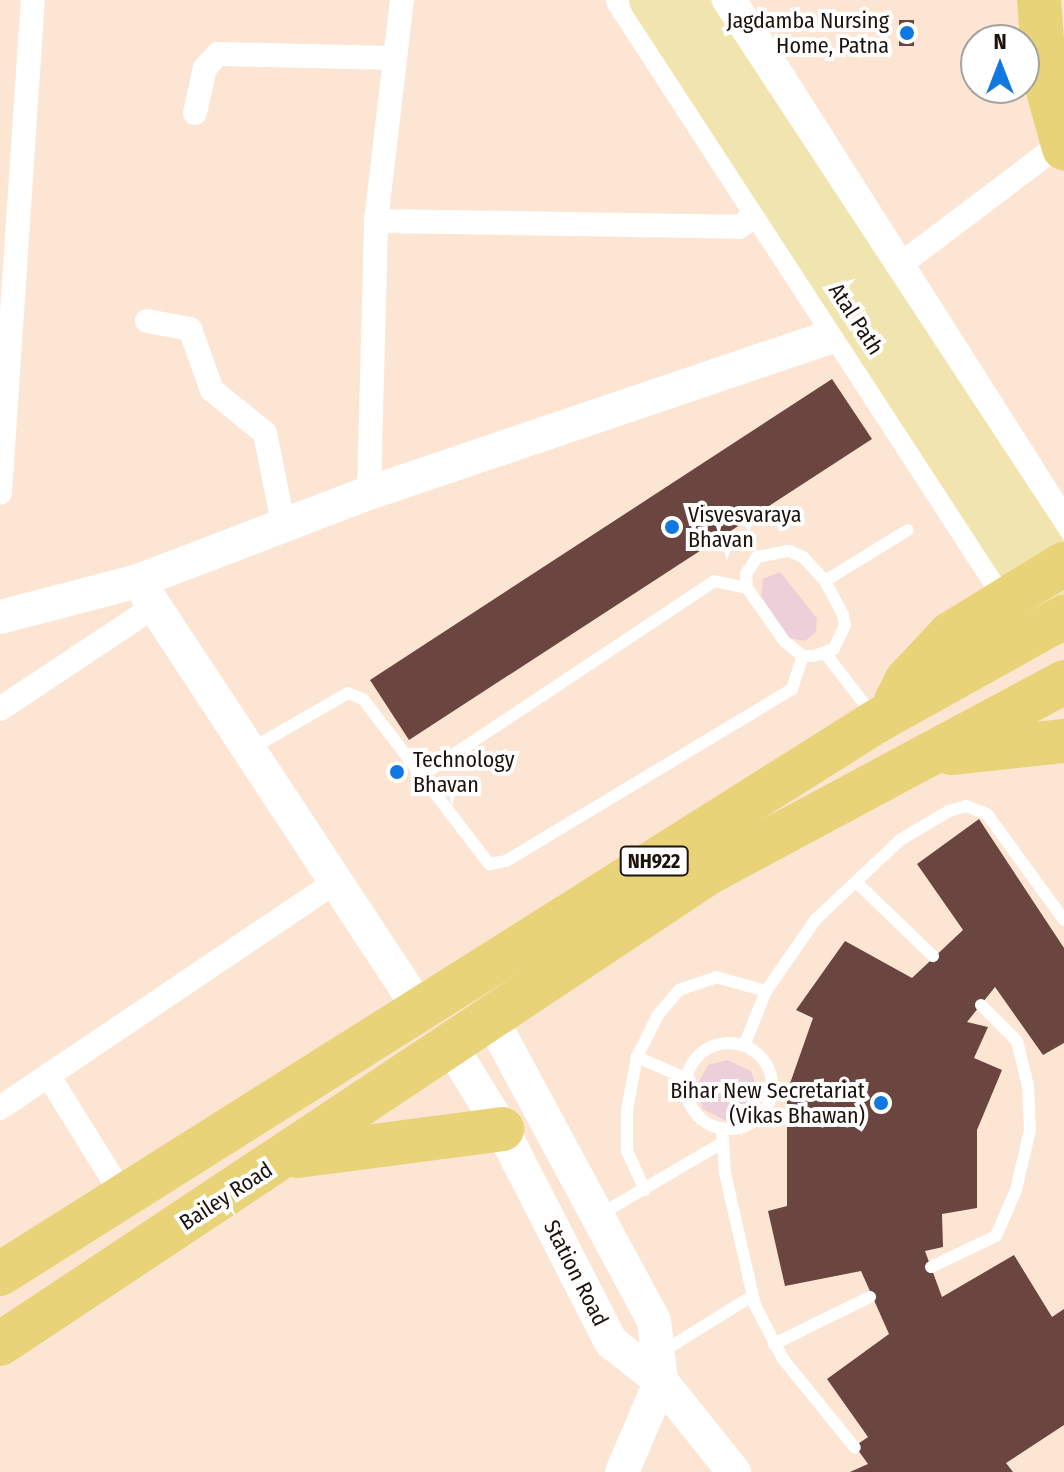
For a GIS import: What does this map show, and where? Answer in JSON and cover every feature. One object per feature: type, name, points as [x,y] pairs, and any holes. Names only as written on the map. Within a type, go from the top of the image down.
[{"type":"highway","points":[[1039,0],[1045,80],[1063,146]]},
{"type":"highway","points":[[892,712],[906,681],[950,634],[1009,594],[1064,564]]},
{"type":"highway","points":[[892,712],[942,660],[1064,586]]},
{"type":"highway","name":"NH922","points":[[0,1274],[106,1204],[892,712],[1064,617]]},
{"type":"highway","name":"NH922","points":[[452,1048],[710,872],[1064,682]]},
{"type":"highway","points":[[930,755],[1064,741]]},
{"type":"highway","name":"Bailey Road","points":[[0,1344],[452,1048]]},
{"type":"highway","points":[[286,1157],[502,1129]]},
{"type":"highway","points":[[106,1204],[85,1229],[66,1242],[61,1254],[74,1270],[130,1239],[179,1228]]},
{"type":"main road","name":"Atal Path","points":[[649,0],[1064,577]]},
{"type":"main road","name":"Atal Path","points":[[685,0],[1064,639]]},
{"type":"street","points":[[0,493],[4,369],[33,0]]},
{"type":"street","points":[[369,493],[376,221],[402,0]]},
{"type":"street","points":[[623,0],[759,213],[864,299],[1036,488],[1064,528]]},
{"type":"street","points":[[729,0],[971,536],[1009,594]]},
{"type":"street","points":[[195,113],[205,68],[218,54],[395,58]]},
{"type":"street","points":[[0,709],[145,594],[283,523],[369,493],[864,299],[1063,146]]},
{"type":"street","points":[[376,221],[739,227],[759,213]]},
{"type":"street","points":[[147,321],[190,329],[212,390],[265,433],[283,523]]},
{"type":"street","points":[[971,536],[1036,488]]},
{"type":"street","points":[[0,605],[0,617],[145,594]]},
{"type":"street","points":[[145,594],[419,1008]]},
{"type":"street","points":[[0,1108],[335,882]]},
{"type":"street","points":[[492,1020],[654,1321],[660,1367],[622,1472]]},
{"type":"street","name":"Station Road","points":[[452,1048],[502,1129],[611,1342],[660,1367],[734,1472]]},
{"type":"street","points":[[48,1075],[106,1204]]},
{"type":"lane","points":[[825,581],[908,530]]},
{"type":"lane","points":[[776,550],[803,557],[825,581],[845,625],[834,649],[803,656],[785,642],[747,588],[750,565],[776,550]]},
{"type":"lane","points":[[421,776],[714,581],[747,588]]},
{"type":"lane","points":[[825,653],[892,712]]},
{"type":"lane","points":[[247,751],[348,693],[363,699],[489,864],[506,861],[792,689],[803,656]]},
{"type":"lane","points":[[744,1046],[766,991],[816,919],[928,821],[966,806],[978,807],[1064,920]]},
{"type":"lane","points":[[856,882],[933,956]]},
{"type":"lane","points":[[645,1190],[627,1151],[627,1110],[637,1057],[658,1015],[679,990],[716,977],[766,991]]},
{"type":"lane","points":[[931,1267],[996,1236],[1016,1190],[1030,1130],[1028,1086],[1017,1041],[981,1005]]},
{"type":"lane","points":[[744,1046],[763,1060],[770,1073],[770,1101],[752,1123],[722,1128],[691,1107],[687,1079],[691,1066],[711,1047],[744,1046]]},
{"type":"lane","points":[[637,1057],[687,1079]]},
{"type":"lane","points":[[722,1128],[722,1143],[752,1296],[774,1344],[855,1448]]},
{"type":"lane","points":[[599,1215],[722,1143]]},
{"type":"lane","points":[[660,1367],[752,1296]]},
{"type":"lane","points":[[774,1344],[870,1297]]},
{"type":"shaded area","points":[[780,572],[817,618],[816,632],[805,641],[789,638],[761,596],[763,579]]},
{"type":"shaded area","points":[[727,1060],[751,1071],[758,1091],[746,1114],[726,1121],[703,1109],[697,1089],[719,1090],[724,1100],[734,1097],[729,1082],[719,1087],[699,1082],[708,1065]]},
{"type":"building","points":[[899,20],[914,20],[914,46],[899,46]]},
{"type":"building","name":"Visvesvaraya Bhavan","points":[[832,379],[872,439],[409,740],[370,680]]},
{"type":"building","points":[[979,819],[1064,948],[1064,1043],[1043,1055],[995,987],[967,1022],[988,1027],[974,1058],[1002,1070],[977,1130],[977,1208],[942,1214],[943,1247],[925,1251],[942,1297],[1014,1255],[1052,1317],[1064,1309],[1064,1425],[1006,1463],[1013,1472],[850,1472],[868,1464],[855,1446],[868,1437],[827,1379],[889,1334],[861,1271],[785,1286],[768,1211],[787,1206],[787,1092],[813,1018],[796,1010],[845,941],[912,978],[963,930],[917,864]]},
{"type":"place","name":"Jagdamba Nursing Home, Patna","points":[[907,33]]},
{"type":"place","name":"Visvesvaraya Bhavan","points":[[672,527]]},
{"type":"place","name":"Technology Bhavan","points":[[397,772]]},
{"type":"place","name":"Bihar New Secretariat (Vikas Bhawan)","points":[[881,1103]]}]
